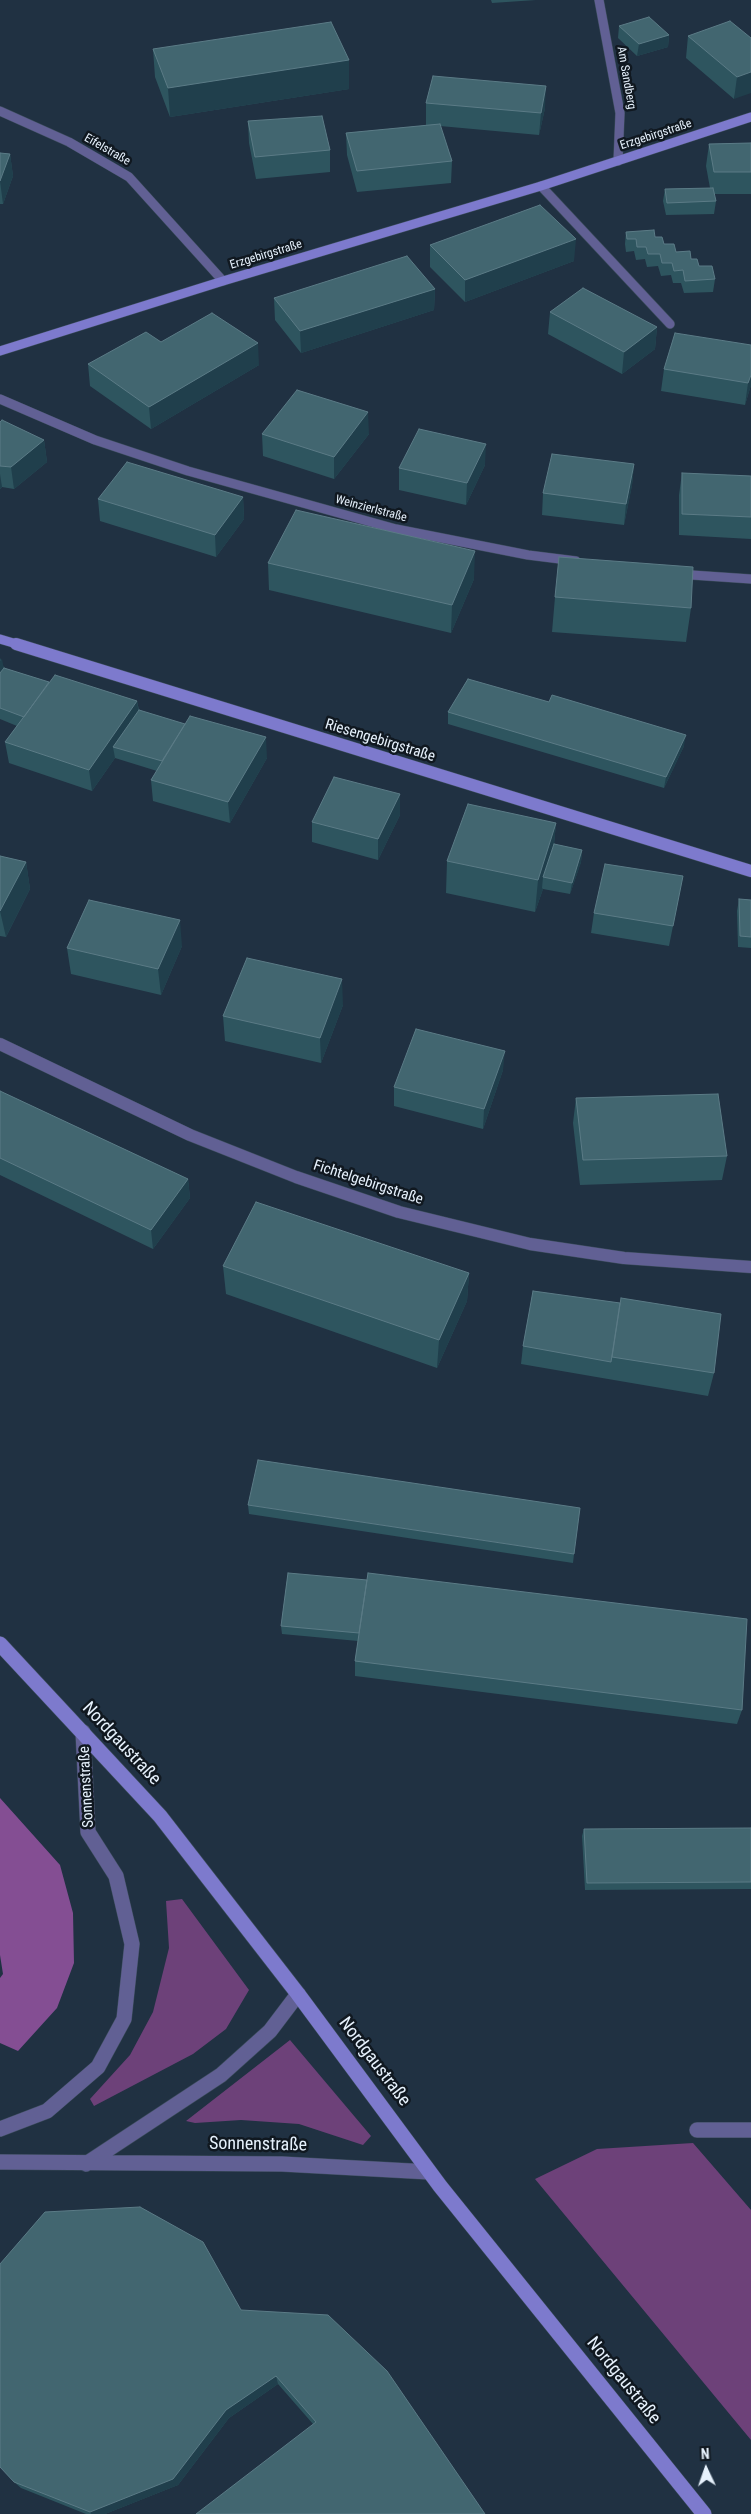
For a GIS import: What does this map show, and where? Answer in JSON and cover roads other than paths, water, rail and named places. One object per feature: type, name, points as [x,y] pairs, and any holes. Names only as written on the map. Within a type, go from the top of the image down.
[{"type":"street","name":"Am Sandberg","points":[[599,0],[620,113],[618,160]]},
{"type":"street","name":"Eifelstraße","points":[[0,111],[69,142],[129,178],[223,281]]},
{"type":"street","name":"Erzgebirgstraße","points":[[0,351],[223,281],[540,186],[751,117]]},
{"type":"street","points":[[540,186],[670,324]]},
{"type":"street","name":"Weinzierlstraße","points":[[0,399],[95,440],[188,471],[387,527],[528,555],[586,562]]},
{"type":"street","points":[[663,572],[751,579]]},
{"type":"street","name":"Riesengebirgstraße","points":[[0,639],[751,871]]},
{"type":"street","name":"Fichtelgebirgstraße","points":[[0,1044],[190,1135],[296,1177],[399,1212],[530,1244],[624,1258],[751,1267]]},
{"type":"street","name":"Nordgaustraße","points":[[0,1644],[160,1816],[298,1994],[429,2172],[704,2514]]},
{"type":"street","name":"Sonnenstraße","points":[[0,2129],[47,2111],[98,2067],[124,2019],[132,1944],[116,1876],[88,1832],[83,1732]]},
{"type":"street","points":[[86,2164],[221,2075],[270,2031],[298,1994]]},
{"type":"street","points":[[697,2130],[751,2130]]},
{"type":"street","name":"Sonnenstraße","points":[[0,2162],[282,2164],[429,2172]]}]
